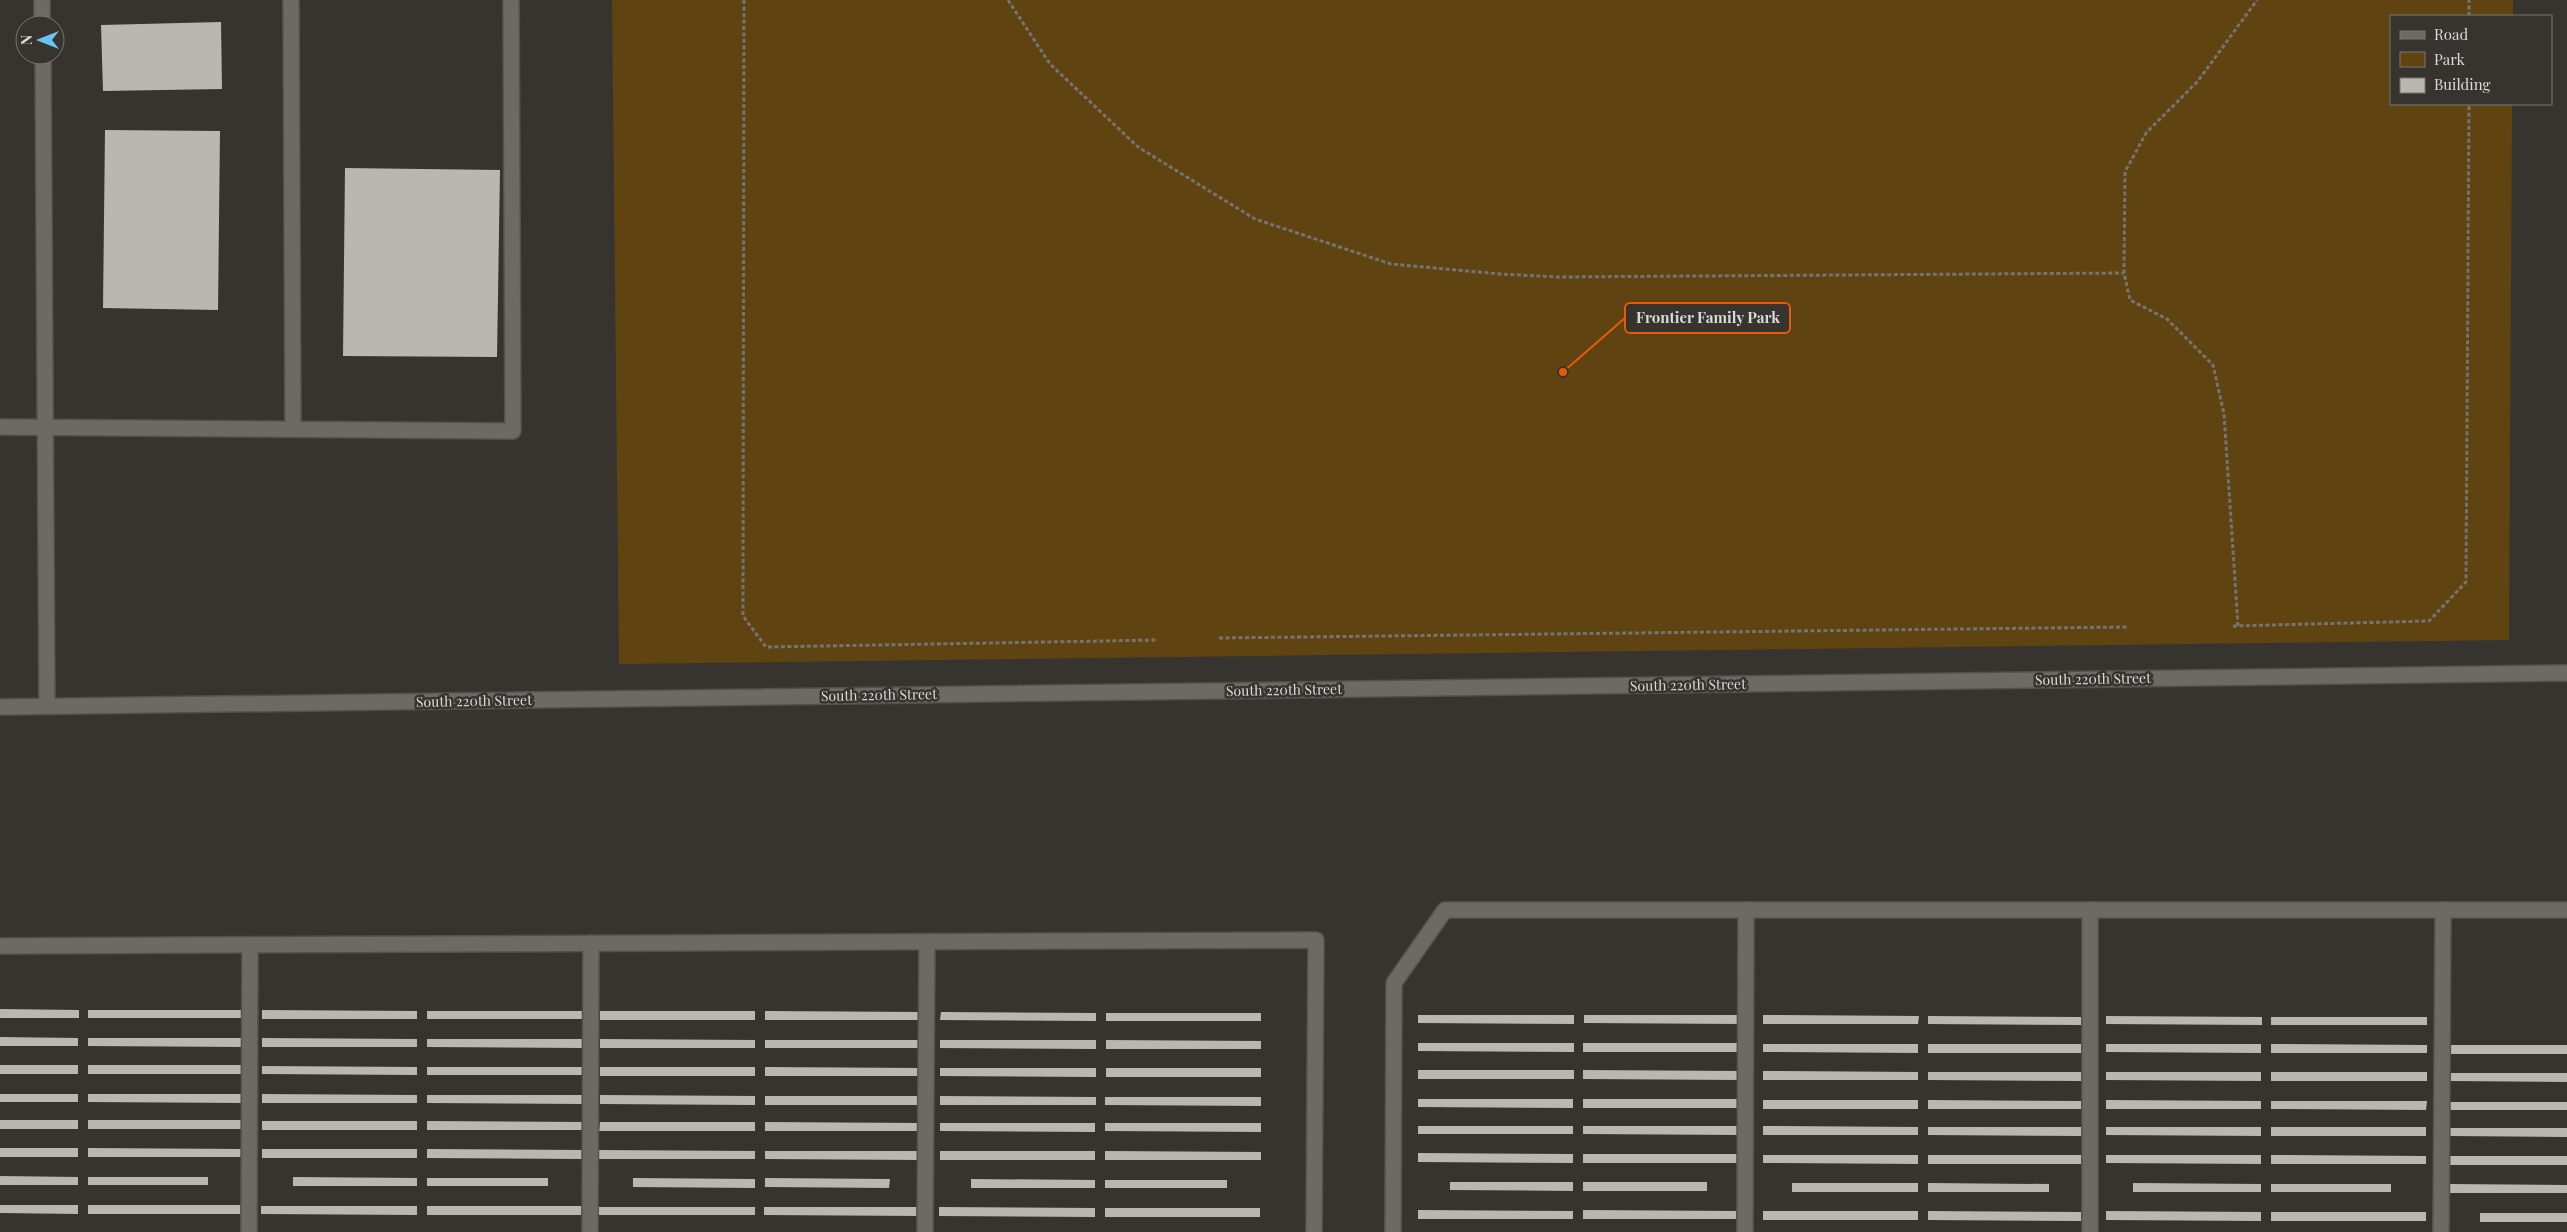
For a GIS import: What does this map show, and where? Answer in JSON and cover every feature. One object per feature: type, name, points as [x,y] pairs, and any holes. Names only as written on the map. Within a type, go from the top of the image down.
[{"type":"street","points":[[42,0],[42,15]]},
{"type":"street","points":[[291,0],[293,429]]},
{"type":"street","points":[[0,427],[513,431],[511,0]]},
{"type":"street","points":[[43,65],[47,706]]},
{"type":"street","name":"South 220th Street","points":[[0,707],[2567,673]]},
{"type":"street","points":[[1393,1232],[1394,983],[1445,910],[2567,910]]},
{"type":"street","points":[[1745,1232],[1746,910]]},
{"type":"street","points":[[2090,910],[2090,1232]]},
{"type":"street","points":[[2441,1232],[2442,910]]},
{"type":"street","points":[[0,946],[1316,940],[1314,1232]]},
{"type":"street","points":[[925,1232],[927,942]]},
{"type":"street","points":[[590,1232],[591,943]]},
{"type":"street","points":[[249,1232],[250,945]]},
{"type":"path","points":[[744,0],[743,616],[766,647],[1157,640]]},
{"type":"path","points":[[1008,0],[1050,64],[1138,147],[1255,219],[1391,264],[1500,274],[1558,277],[2124,273]]},
{"type":"path","points":[[2257,0],[2198,81],[2146,133],[2125,172],[2124,273],[2130,300],[2167,319],[2212,365],[2224,414],[2235,626],[2429,621],[2466,582],[2469,105]]},
{"type":"path","points":[[2469,0],[2469,15]]},
{"type":"path","points":[[1219,638],[2127,627]]},
{"type":"green space","points":[[612,0],[2513,0],[2513,15],[2390,15],[2390,105],[2512,105],[2509,640],[619,664]]},
{"type":"building","points":[[221,22],[222,89],[103,91],[101,25]]},
{"type":"building","points":[[105,130],[220,131],[218,310],[103,308]]},
{"type":"building","points":[[345,168],[500,170],[497,357],[343,356]]},
{"type":"building","points":[[0,1009],[79,1010],[79,1018],[0,1018]]},
{"type":"building","points":[[88,1010],[244,1010],[244,1018],[88,1018]]},
{"type":"building","points":[[262,1010],[417,1011],[417,1019],[262,1019]]},
{"type":"building","points":[[427,1011],[582,1011],[582,1019],[427,1019]]},
{"type":"building","points":[[600,1011],[755,1011],[755,1020],[600,1020]]},
{"type":"building","points":[[765,1011],[921,1012],[921,1020],[765,1020]]},
{"type":"building","points":[[941,1012],[1096,1013],[1096,1021],[940,1020]]},
{"type":"building","points":[[1106,1013],[1261,1013],[1261,1021],[1106,1021]]},
{"type":"building","points":[[1418,1015],[1574,1015],[1574,1024],[1418,1023]]},
{"type":"building","points":[[1584,1015],[1739,1015],[1739,1024],[1584,1023]]},
{"type":"building","points":[[1763,1015],[1919,1016],[1918,1024],[1763,1024]]},
{"type":"building","points":[[1928,1016],[2084,1017],[2084,1025],[1928,1024]]},
{"type":"building","points":[[2106,1016],[2262,1017],[2262,1025],[2106,1024]]},
{"type":"building","points":[[2271,1017],[2427,1017],[2427,1025],[2271,1025]]},
{"type":"building","points":[[0,1037],[78,1038],[78,1046],[0,1046]]},
{"type":"building","points":[[88,1038],[244,1038],[244,1047],[88,1046]]},
{"type":"building","points":[[262,1038],[417,1039],[417,1047],[262,1047]]},
{"type":"building","points":[[427,1039],[582,1039],[582,1048],[427,1047]]},
{"type":"building","points":[[600,1039],[755,1040],[755,1048],[600,1048]]},
{"type":"building","points":[[765,1040],[921,1040],[921,1048],[765,1048]]},
{"type":"building","points":[[940,1040],[1096,1040],[1096,1049],[940,1048]]},
{"type":"building","points":[[1106,1040],[1261,1041],[1261,1049],[1106,1049]]},
{"type":"building","points":[[1418,1043],[1574,1043],[1574,1052],[1418,1051]]},
{"type":"building","points":[[1583,1043],[1739,1043],[1739,1052],[1583,1052]]},
{"type":"building","points":[[1763,1044],[1918,1044],[1918,1053],[1763,1052]]},
{"type":"building","points":[[1928,1044],[2084,1044],[2084,1053],[1928,1053]]},
{"type":"building","points":[[2106,1044],[2261,1044],[2261,1053],[2106,1052]]},
{"type":"building","points":[[2271,1044],[2427,1045],[2427,1053],[2271,1053]]},
{"type":"building","points":[[2450,1045],[2567,1045],[2567,1054],[2450,1054]]},
{"type":"building","points":[[0,1065],[78,1065],[78,1074],[0,1074]]},
{"type":"building","points":[[88,1065],[244,1065],[244,1074],[88,1074]]},
{"type":"building","points":[[262,1066],[417,1067],[417,1075],[262,1074]]},
{"type":"building","points":[[427,1067],[582,1067],[582,1075],[427,1075]]},
{"type":"building","points":[[600,1067],[755,1067],[755,1076],[600,1076]]},
{"type":"building","points":[[765,1067],[921,1068],[921,1076],[765,1076]]},
{"type":"building","points":[[940,1068],[1096,1068],[1096,1077],[940,1076]]},
{"type":"building","points":[[1106,1068],[1261,1068],[1261,1077],[1106,1077]]},
{"type":"building","points":[[1418,1070],[1574,1070],[1574,1079],[1418,1079]]},
{"type":"building","points":[[1583,1070],[1739,1071],[1739,1080],[1583,1079]]},
{"type":"building","points":[[1763,1071],[1918,1072],[1918,1080],[1763,1080]]},
{"type":"building","points":[[1928,1072],[2084,1072],[2084,1081],[1928,1080]]},
{"type":"building","points":[[2106,1072],[2261,1072],[2261,1081],[2106,1080]]},
{"type":"building","points":[[2271,1072],[2427,1072],[2427,1081],[2271,1081]]},
{"type":"building","points":[[2450,1073],[2567,1073],[2567,1082],[2450,1081]]},
{"type":"building","points":[[0,1094],[78,1094],[78,1102],[0,1102]]},
{"type":"building","points":[[88,1094],[244,1094],[244,1103],[88,1102]]},
{"type":"building","points":[[262,1094],[417,1095],[417,1103],[262,1103]]},
{"type":"building","points":[[427,1095],[582,1095],[582,1104],[427,1103]]},
{"type":"building","points":[[600,1095],[755,1096],[755,1105],[600,1104]]},
{"type":"building","points":[[765,1096],[921,1096],[921,1105],[765,1105]]},
{"type":"building","points":[[940,1096],[1096,1097],[1096,1105],[940,1105]]},
{"type":"building","points":[[1105,1097],[1261,1097],[1261,1106],[1105,1105]]},
{"type":"building","points":[[1418,1099],[1573,1099],[1573,1108],[1418,1107]]},
{"type":"building","points":[[1583,1099],[1739,1099],[1739,1108],[1583,1108]]},
{"type":"building","points":[[1763,1100],[1918,1100],[1918,1109],[1763,1109]]},
{"type":"building","points":[[1928,1100],[2083,1101],[2083,1109],[1928,1109]]},
{"type":"building","points":[[2106,1100],[2261,1101],[2261,1109],[2106,1109]]},
{"type":"building","points":[[2271,1101],[2427,1101],[2426,1110],[2271,1109]]},
{"type":"building","points":[[2450,1102],[2567,1102],[2567,1110],[2450,1110]]},
{"type":"building","points":[[0,1120],[78,1120],[78,1129],[0,1129]]},
{"type":"building","points":[[88,1120],[243,1120],[243,1129],[88,1129]]},
{"type":"building","points":[[262,1121],[417,1121],[417,1130],[262,1130]]},
{"type":"building","points":[[427,1121],[582,1122],[582,1130],[427,1130]]},
{"type":"building","points":[[600,1122],[755,1122],[755,1131],[599,1131]]},
{"type":"building","points":[[765,1122],[920,1123],[920,1131],[765,1131]]},
{"type":"building","points":[[940,1123],[1095,1123],[1095,1132],[940,1131]]},
{"type":"building","points":[[1105,1123],[1261,1123],[1261,1132],[1105,1131]]},
{"type":"building","points":[[1418,1126],[1573,1126],[1573,1134],[1418,1134]]},
{"type":"building","points":[[1583,1126],[1739,1126],[1739,1135],[1583,1134]]},
{"type":"building","points":[[1763,1126],[1918,1127],[1918,1135],[1763,1135]]},
{"type":"building","points":[[1928,1127],[2083,1127],[2083,1136],[1928,1135]]},
{"type":"building","points":[[2106,1127],[2261,1127],[2261,1136],[2106,1135]]},
{"type":"building","points":[[2271,1127],[2426,1127],[2426,1136],[2271,1136]]},
{"type":"building","points":[[2450,1128],[2567,1128],[2567,1137],[2450,1136]]},
{"type":"building","points":[[0,1148],[78,1148],[78,1157],[0,1157]]},
{"type":"building","points":[[88,1148],[243,1149],[243,1157],[88,1157]]},
{"type":"building","points":[[262,1149],[417,1149],[417,1158],[262,1158]]},
{"type":"building","points":[[427,1149],[582,1150],[582,1159],[427,1158]]},
{"type":"building","points":[[599,1150],[755,1151],[755,1159],[599,1159]]},
{"type":"building","points":[[765,1151],[920,1151],[920,1160],[765,1159]]},
{"type":"building","points":[[940,1151],[1095,1151],[1095,1160],[940,1160]]},
{"type":"building","points":[[1105,1151],[1261,1152],[1261,1160],[1105,1160]]},
{"type":"building","points":[[1418,1153],[1573,1154],[1573,1163],[1418,1162]]},
{"type":"building","points":[[1583,1154],[1739,1154],[1739,1163],[1583,1163]]},
{"type":"building","points":[[1763,1155],[1918,1155],[1918,1164],[1763,1163]]},
{"type":"building","points":[[1928,1155],[2083,1155],[2083,1164],[1928,1164]]},
{"type":"building","points":[[2106,1155],[2261,1155],[2261,1164],[2106,1163]]},
{"type":"building","points":[[2271,1155],[2426,1156],[2426,1164],[2271,1164]]},
{"type":"building","points":[[2450,1156],[2567,1156],[2567,1165],[2450,1165]]},
{"type":"building","points":[[0,1176],[78,1177],[78,1185],[0,1185]]},
{"type":"building","points":[[88,1177],[208,1177],[208,1185],[88,1185]]},
{"type":"building","points":[[293,1177],[417,1178],[417,1186],[293,1186]]},
{"type":"building","points":[[427,1178],[548,1178],[548,1186],[427,1186]]},
{"type":"building","points":[[633,1178],[755,1179],[755,1188],[633,1187]]},
{"type":"building","points":[[765,1178],[890,1179],[889,1188],[765,1187]]},
{"type":"building","points":[[971,1179],[1095,1180],[1095,1188],[971,1188]]},
{"type":"building","points":[[1105,1180],[1227,1180],[1227,1188],[1105,1188]]},
{"type":"building","points":[[1450,1182],[1573,1182],[1573,1191],[1450,1190]]},
{"type":"building","points":[[1583,1182],[1707,1182],[1707,1191],[1583,1191]]},
{"type":"building","points":[[1792,1183],[1918,1183],[1918,1192],[1792,1192]]},
{"type":"building","points":[[1928,1183],[2049,1184],[2049,1192],[1928,1192]]},
{"type":"building","points":[[2133,1183],[2261,1184],[2261,1192],[2133,1192]]},
{"type":"building","points":[[2271,1184],[2391,1184],[2391,1192],[2271,1192]]},
{"type":"building","points":[[2449,1184],[2567,1185],[2567,1193],[2449,1193]]},
{"type":"building","points":[[0,1205],[78,1205],[78,1214],[0,1213]]},
{"type":"building","points":[[88,1205],[243,1205],[243,1214],[88,1214]]},
{"type":"building","points":[[261,1206],[417,1206],[417,1215],[261,1214]]},
{"type":"building","points":[[427,1206],[582,1206],[582,1215],[427,1215]]},
{"type":"building","points":[[599,1207],[755,1207],[755,1215],[599,1215]]},
{"type":"building","points":[[764,1207],[920,1207],[920,1216],[764,1215]]},
{"type":"building","points":[[939,1207],[1095,1208],[1095,1217],[939,1216]]},
{"type":"building","points":[[1105,1208],[1260,1208],[1260,1217],[1105,1217]]},
{"type":"building","points":[[1418,1210],[1573,1211],[1573,1219],[1418,1219]]},
{"type":"building","points":[[1583,1210],[1738,1211],[1738,1219],[1583,1219]]},
{"type":"building","points":[[1763,1211],[1918,1211],[1918,1220],[1763,1220]]},
{"type":"building","points":[[1928,1211],[2083,1212],[2083,1221],[1928,1220]]},
{"type":"building","points":[[2106,1211],[2261,1212],[2261,1221],[2106,1220]]},
{"type":"building","points":[[2271,1212],[2426,1212],[2426,1221],[2271,1221]]},
{"type":"building","points":[[2480,1213],[2567,1213],[2567,1222],[2480,1222]]},
{"type":"place","name":"Frontier Family Park","points":[[1563,372]]}]
